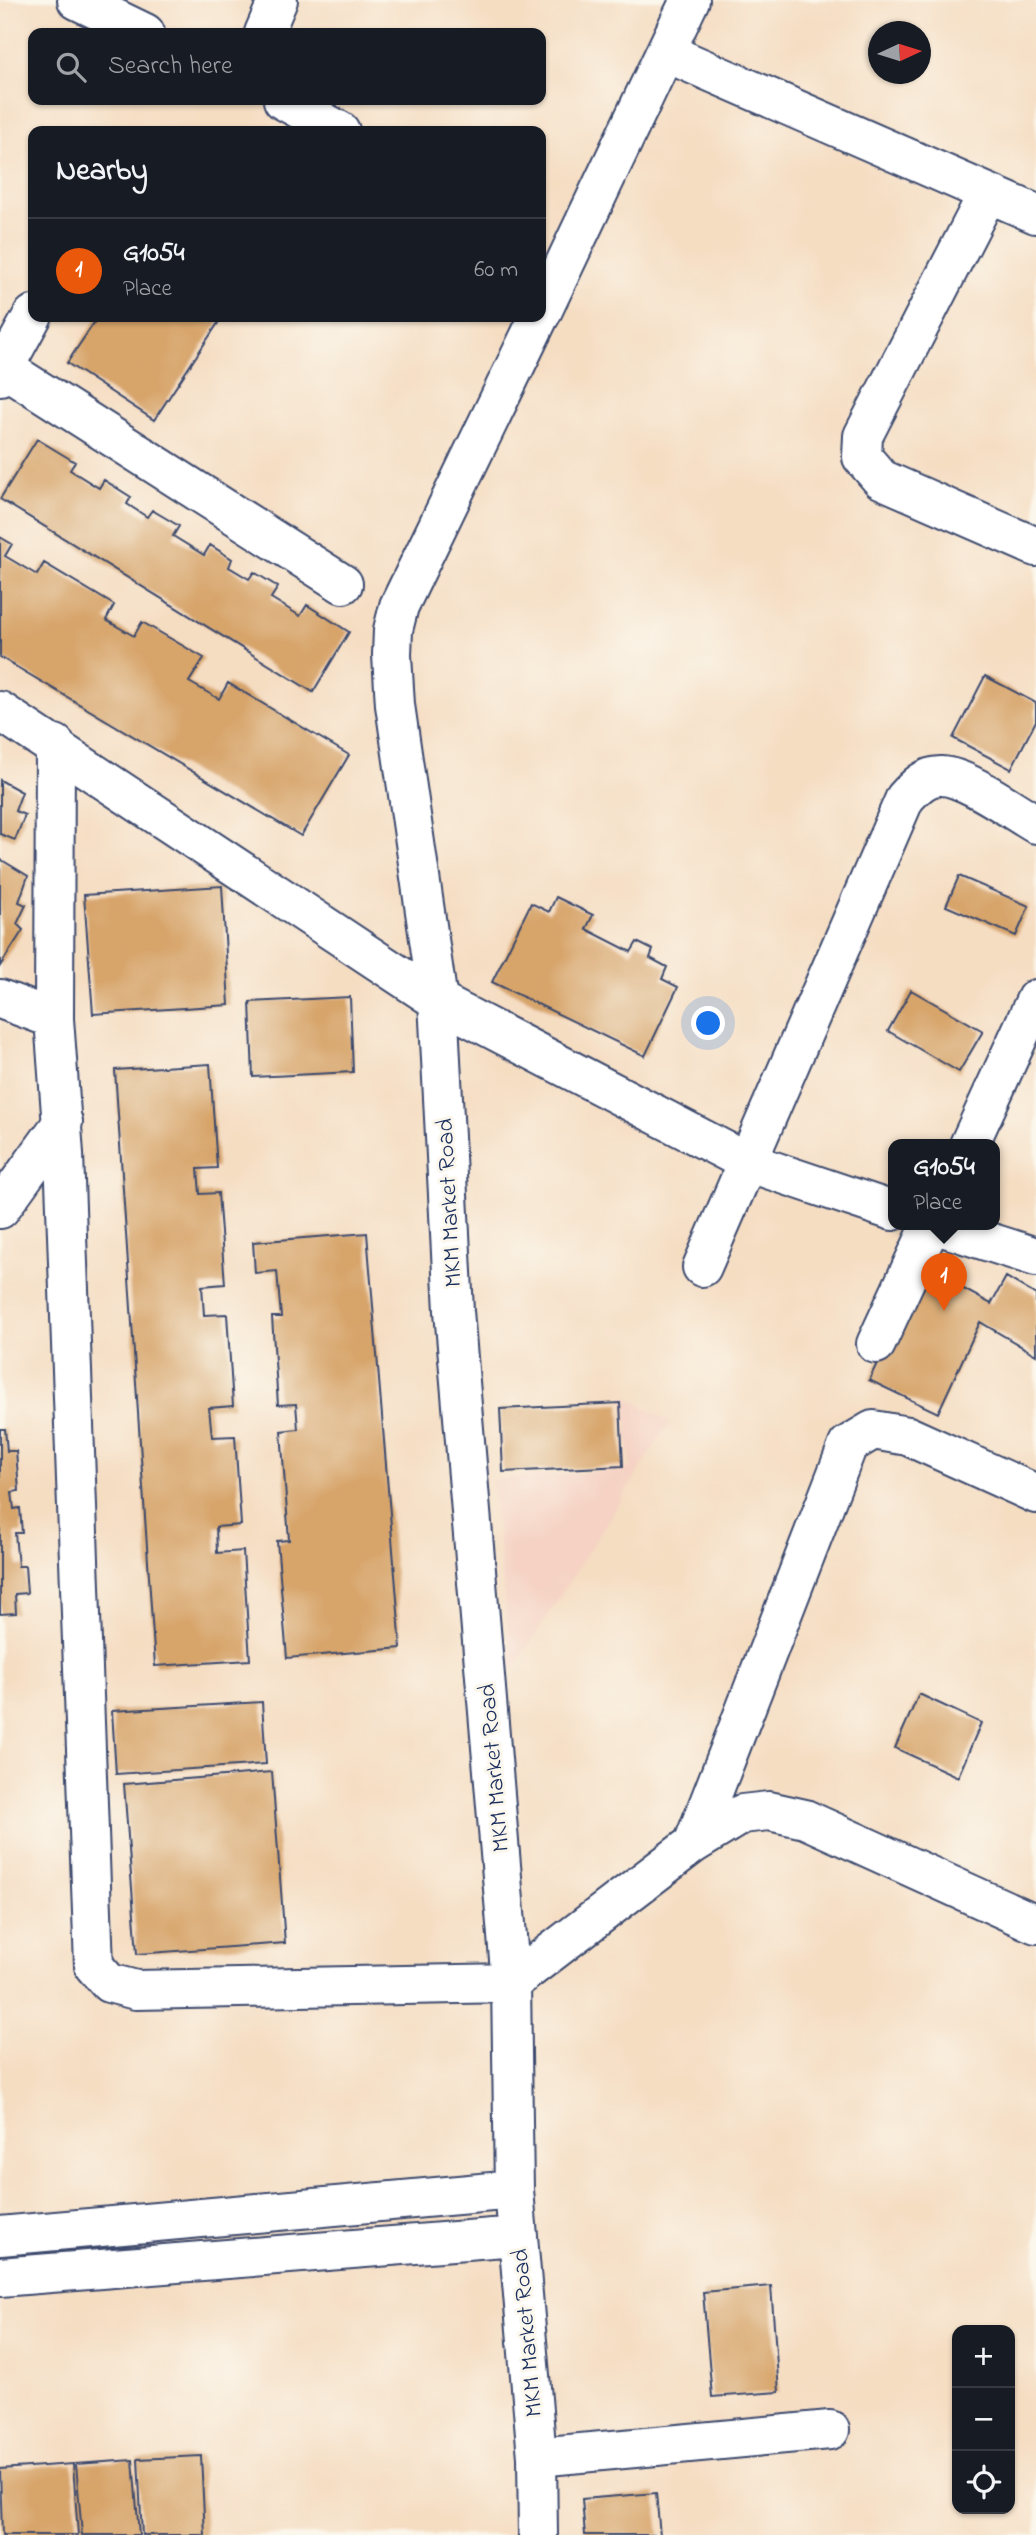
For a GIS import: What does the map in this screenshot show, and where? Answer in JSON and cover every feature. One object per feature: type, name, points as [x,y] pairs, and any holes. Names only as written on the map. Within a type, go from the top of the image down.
[{"type":"street","points":[[77,0],[135,28]]},
{"type":"street","points":[[266,28],[278,0]]},
{"type":"street","name":"MKM Market Road","points":[[546,289],[555,249],[667,53],[690,0]]},
{"type":"street","points":[[667,53],[1036,214]]},
{"type":"street","points":[[292,105],[331,126]]},
{"type":"street","points":[[988,193],[863,436],[862,457],[881,479],[1036,547]]},
{"type":"street","points":[[30,322],[2,372],[343,584]]},
{"type":"street","name":"MKM Market Road","points":[[537,322],[399,606],[393,630],[395,705],[438,1001],[454,1311],[511,1983],[514,2190],[537,2457],[538,2535]]},
{"type":"street","points":[[0,711],[55,744],[438,1001],[747,1162],[888,1209]]},
{"type":"street","points":[[55,744],[54,1019],[63,1122],[94,1966],[109,1983],[136,1990],[511,1983],[693,1844],[742,1814],[769,1811],[805,1819],[1036,1924]]},
{"type":"street","points":[[702,1267],[905,798],[920,782],[941,775],[959,780],[1036,824]]},
{"type":"street","points":[[0,999],[54,1019]]},
{"type":"street","points":[[972,1139],[1036,999]]},
{"type":"street","points":[[0,1209],[63,1122]]},
{"type":"street","points":[[876,1344],[932,1230]]},
{"type":"street","points":[[950,1230],[1036,1257]]},
{"type":"street","points":[[693,1844],[848,1445],[873,1430],[908,1436],[1036,1494]]},
{"type":"street","points":[[0,2236],[514,2190]]},
{"type":"street","points":[[0,2277],[518,2236]]},
{"type":"street","points":[[537,2457],[830,2430]]},
{"type":"shaded area","points":[[624,1395],[670,1422],[512,1672],[492,1480],[630,1468]]},
{"type":"building","points":[[95,322],[219,322],[154,420],[67,363]]},
{"type":"building","points":[[37,439],[75,462],[70,470],[99,488],[104,480],[131,497],[127,504],[147,517],[152,510],[179,526],[173,536],[204,555],[210,545],[232,559],[229,567],[249,579],[254,572],[278,587],[271,598],[300,616],[307,605],[349,632],[313,692],[0,499]]},
{"type":"building","points":[[0,537],[12,544],[5,556],[37,575],[44,563],[114,605],[106,620],[134,636],[142,622],[204,658],[189,682],[219,699],[228,683],[349,755],[301,836],[0,657]]},
{"type":"building","points":[[985,676],[1036,703],[1036,721],[1011,769],[953,738]]},
{"type":"building","points":[[0,780],[22,792],[15,811],[25,815],[15,840],[0,834]]},
{"type":"building","points":[[0,859],[28,876],[19,902],[26,905],[17,924],[23,930],[0,966]]},
{"type":"building","points":[[959,876],[1029,906],[1016,936],[946,906]]},
{"type":"building","points":[[222,886],[229,1005],[93,1014],[84,895]]},
{"type":"building","points":[[556,897],[593,915],[586,929],[631,952],[637,942],[653,950],[650,958],[667,967],[662,979],[678,987],[645,1056],[492,982],[531,903],[549,912]]},
{"type":"building","points":[[911,990],[983,1031],[959,1072],[888,1031]]},
{"type":"building","points":[[350,997],[353,1072],[253,1077],[250,1002]]},
{"type":"building","points":[[210,1064],[217,1168],[198,1169],[200,1194],[218,1193],[225,1284],[202,1286],[204,1315],[227,1314],[233,1406],[209,1408],[212,1437],[235,1436],[241,1525],[216,1527],[217,1553],[243,1551],[250,1660],[155,1666],[115,1070]]},
{"type":"building","points":[[367,1233],[401,1648],[287,1658],[277,1541],[289,1540],[281,1431],[298,1429],[296,1404],[278,1405],[272,1317],[281,1317],[277,1271],[255,1273],[253,1242]]},
{"type":"building","points":[[923,1267],[991,1304],[1006,1277],[1036,1295],[1036,1355],[980,1322],[938,1413],[869,1380]]},
{"type":"building","points":[[620,1403],[623,1466],[503,1472],[500,1409]]},
{"type":"building","points":[[0,1429],[5,1429],[7,1451],[16,1451],[19,1491],[12,1492],[14,1509],[20,1508],[22,1533],[15,1533],[18,1566],[25,1566],[27,1593],[15,1594],[16,1613],[0,1614]]},
{"type":"building","points":[[919,1694],[981,1723],[958,1777],[895,1748]]},
{"type":"building","points":[[262,1702],[266,1764],[116,1774],[112,1711]]},
{"type":"building","points":[[272,1772],[285,1943],[137,1954],[124,1784]]},
{"type":"building","points":[[771,2286],[779,2392],[712,2397],[703,2292]]},
{"type":"building","points":[[201,2456],[205,2535],[142,2535],[138,2459]]},
{"type":"building","points":[[133,2460],[139,2535],[82,2535],[76,2464]]},
{"type":"building","points":[[73,2464],[78,2535],[2,2535],[0,2469]]},
{"type":"building","points":[[656,2493],[660,2535],[585,2535],[582,2499]]},
{"type":"place","name":"G1054","points":[[944,1311]]}]
